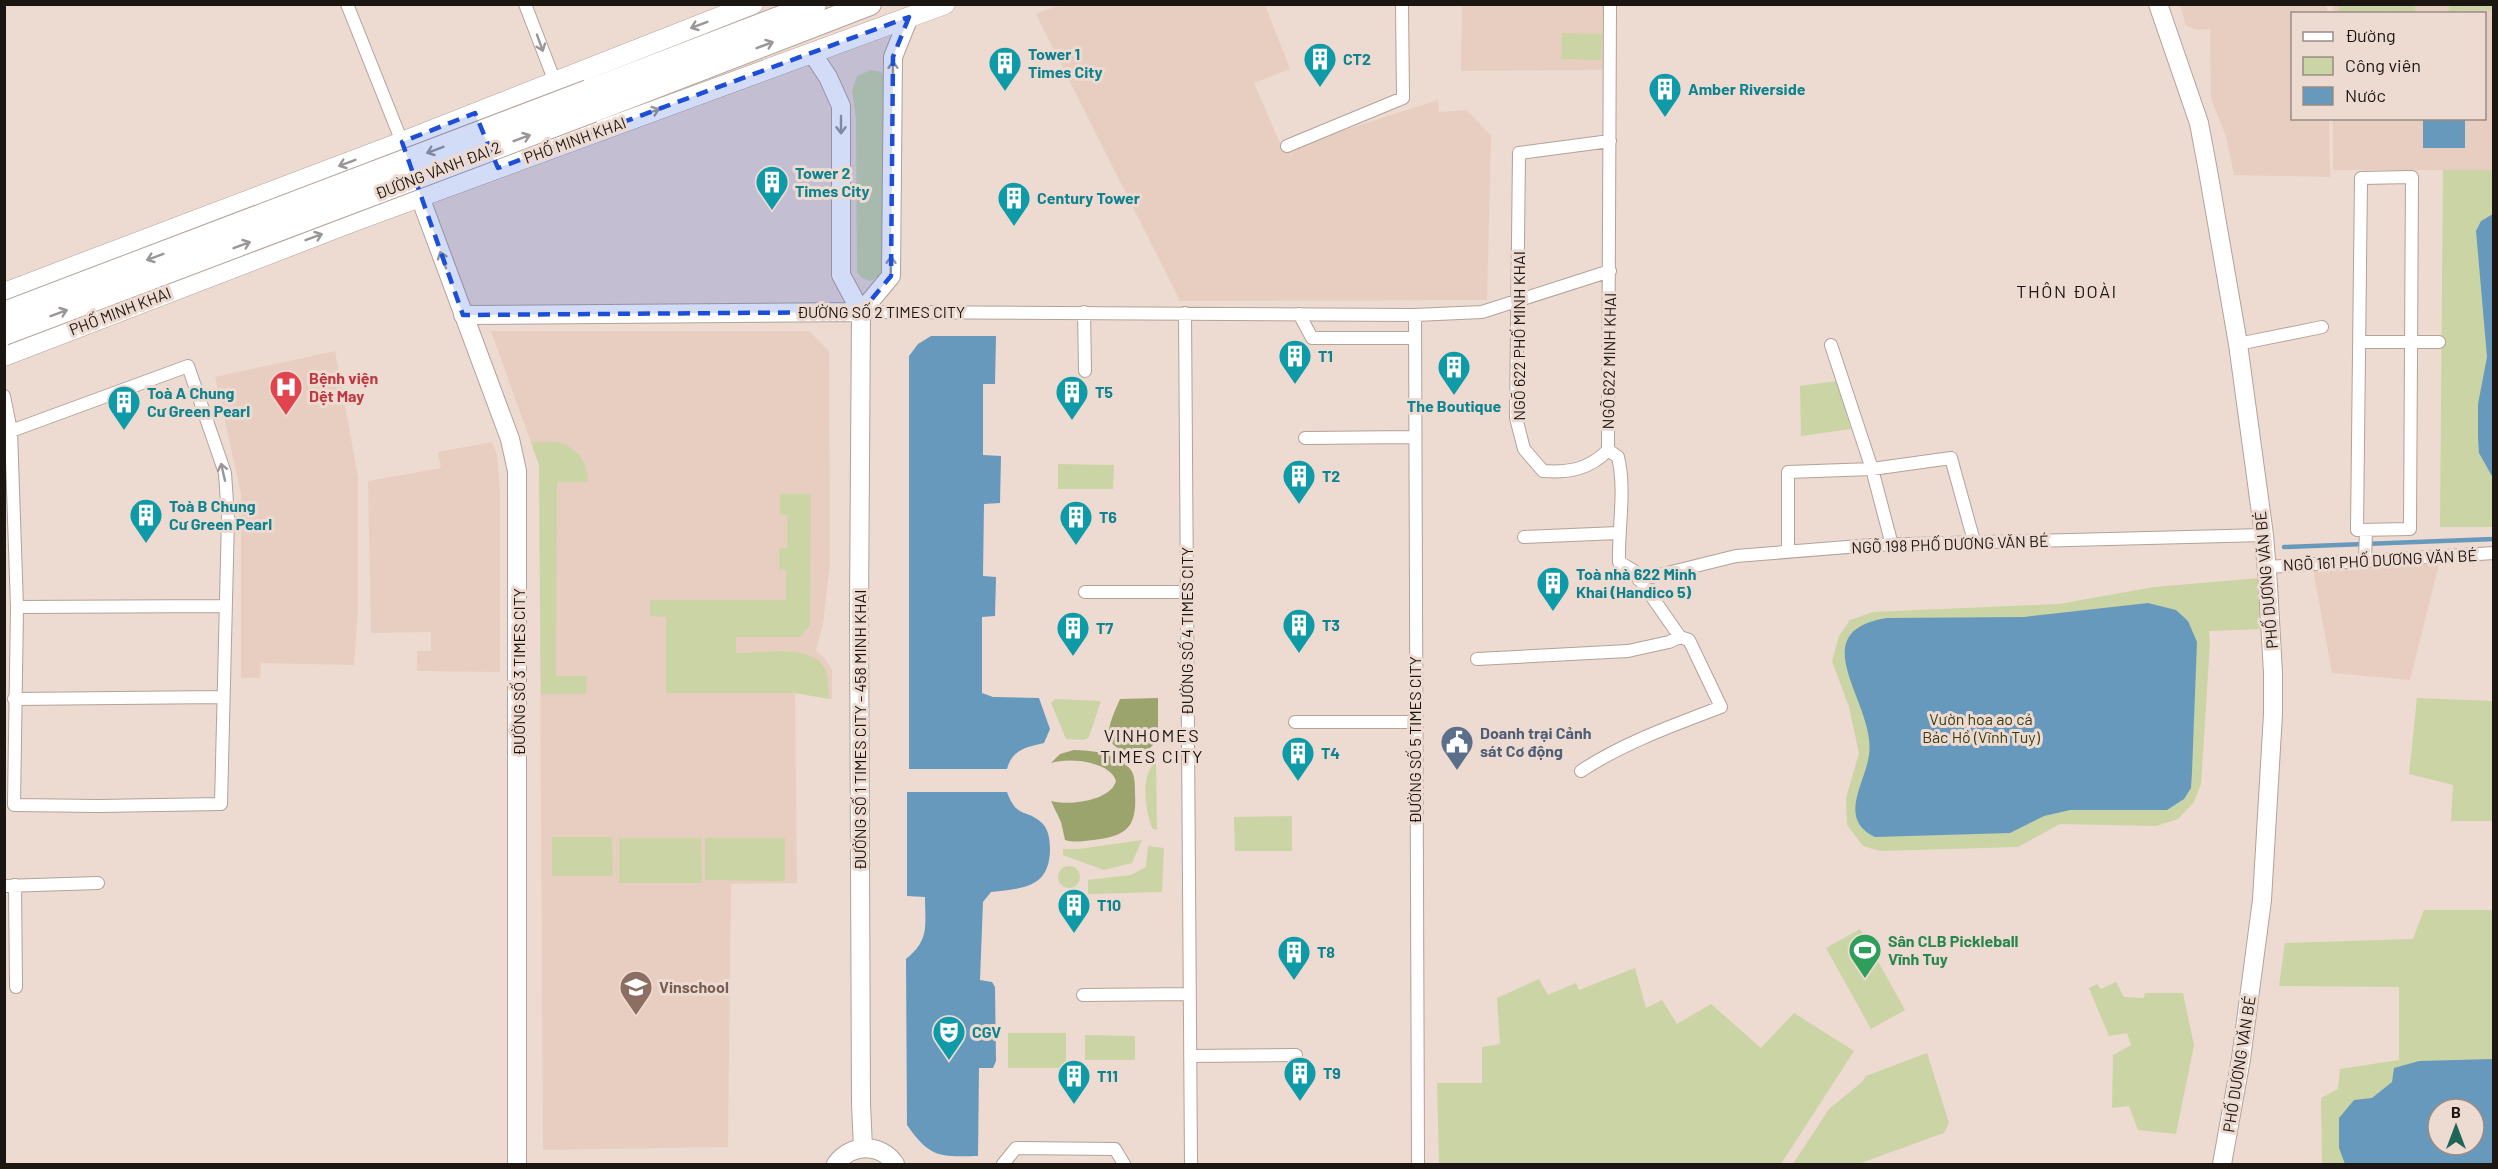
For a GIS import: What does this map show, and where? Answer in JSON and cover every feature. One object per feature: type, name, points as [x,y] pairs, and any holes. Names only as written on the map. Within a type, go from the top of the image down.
[{"type":"highway","points":[[591,101],[815,4]]},
{"type":"highway","name":"ĐƯỜNG VÀNH ĐAI 2","points":[[4,314],[591,101],[870,4]]},
{"type":"highway","name":"ĐƯỜNG VÀNH ĐAI 2","points":[[4,334],[591,101]]},
{"type":"main road","points":[[4,293],[402,142],[753,4]]},
{"type":"main road","name":"PHỐ MINH KHAI","points":[[4,356],[420,196],[945,4]]},
{"type":"main road","points":[[475,113],[498,168]]},
{"type":"main road","points":[[402,142],[420,196]]},
{"type":"street","points":[[347,4],[402,142]]},
{"type":"street","points":[[525,4],[555,82]]},
{"type":"street","points":[[1287,146],[1403,98],[1402,4]]},
{"type":"street","points":[[1610,4],[1610,271]]},
{"type":"street","name":"PHỐ DƯƠNG VĂN BÉ","points":[[2158,4],[2199,123],[2238,344],[2267,567],[2273,683],[2262,900],[2241,1059],[2222,1164]]},
{"type":"street","points":[[861,312],[891,276],[893,57],[909,17]]},
{"type":"street","name":"ĐƯỜNG SỐ 1 TIMES CITY - 458 MINH KHAI","points":[[812,53],[828,77],[841,106],[841,275],[861,312],[859,641],[863,1148]]},
{"type":"street","name":"NGÕ 622 PHỐ MINH KHAI","points":[[1608,450],[1597,462],[1566,473],[1543,471],[1524,448],[1516,418],[1519,153],[1610,141]]},
{"type":"street","points":[[2412,177],[2410,529],[2366,535],[2357,530],[2359,342],[2361,178],[2412,177]]},
{"type":"street","name":"ĐƯỜNG SỐ 3 TIMES CITY","points":[[420,196],[513,448],[518,479],[517,1164]]},
{"type":"street","name":"ĐƯỜNG SỐ 2 TIMES CITY","points":[[463,315],[861,312],[1415,315],[1482,312],[1610,271]]},
{"type":"street","name":"NGÕ 622 MINH KHAI","points":[[1608,450],[1610,271]]},
{"type":"street","points":[[1084,312],[1085,371]]},
{"type":"street","name":"ĐƯỜNG SỐ 4 TIMES CITY","points":[[1185,313],[1191,1164]]},
{"type":"street","points":[[1299,314],[1312,338],[1415,338]]},
{"type":"street","name":"ĐƯỜNG SỐ 5 TIMES CITY","points":[[1415,315],[1418,1164]]},
{"type":"street","points":[[2238,344],[2322,327]]},
{"type":"street","points":[[2359,342],[2439,342]]},
{"type":"street","points":[[1831,345],[1872,469],[1892,545]]},
{"type":"street","points":[[4,396],[11,431],[16,607],[14,805],[221,804],[228,518],[225,473],[188,366],[11,431]]},
{"type":"street","points":[[1305,438],[1415,437]]},
{"type":"street","points":[[1581,771],[1598,760],[1656,733],[1721,707],[1689,640],[1680,637],[1634,572],[1620,562],[1618,533],[1621,471],[1618,457],[1608,450]]},
{"type":"street","points":[[1788,552],[1788,472],[1872,469],[1951,458],[1974,541]]},
{"type":"street","points":[[1524,537],[1618,533]]},
{"type":"street","name":"NGÕ 198 PHỐ DƯƠNG VĂN BÉ","points":[[1639,580],[1737,556],[1788,552],[1974,541],[2264,535]]},
{"type":"street","points":[[2366,535],[2366,557]]},
{"type":"street","name":"NGÕ 161 PHỐ DƯƠNG VĂN BÉ","points":[[2267,567],[2366,557],[2493,553]]},
{"type":"street","points":[[1085,592],[1187,592]]},
{"type":"street","points":[[16,607],[225,606]]},
{"type":"street","points":[[1477,659],[1628,651],[1669,642],[1680,637]]},
{"type":"street","points":[[14,699],[222,697]]},
{"type":"street","points":[[1295,722],[1415,722]]},
{"type":"street","points":[[16,987],[10,926],[10,886],[98,883]]},
{"type":"street","points":[[1083,995],[1190,994]]},
{"type":"street","points":[[1190,1056],[1296,1055]]},
{"type":"street","points":[[836,1164],[840,1158],[851,1151],[863,1148],[875,1149],[885,1154],[895,1164]]},
{"type":"street","points":[[1002,1164],[1016,1148],[1038,1148],[1115,1149],[1124,1164]]},
{"type":"highlighted area","points":[[909,17],[893,57],[891,276],[861,312],[463,315],[402,142],[475,113],[498,168]]},
{"type":"shaded area","points":[[1062,4],[1265,5],[1290,69],[1254,83],[1283,150],[1438,100],[1439,112],[1467,110],[1491,136],[1487,300],[1180,301],[1036,14]]},
{"type":"shaded area","points":[[1462,5],[1606,5],[1607,70],[1461,71]]},
{"type":"shaded area","points":[[2180,5],[2327,5],[2327,12],[2291,12],[2291,120],[2329,120],[2330,177],[2234,175],[2226,136],[2211,99],[2210,29],[2199,30],[2186,26]]},
{"type":"shaded area","points":[[2333,5],[2493,5],[2493,170],[2333,170],[2333,120],[2486,120],[2486,12],[2333,12]]},
{"type":"shaded area","points":[[491,331],[809,331],[829,351],[830,563],[823,624],[816,650],[832,670],[832,699],[795,693],[797,883],[731,884],[728,1147],[543,1150],[539,465]]},
{"type":"shaded area","points":[[335,351],[358,477],[358,609],[354,665],[261,663],[260,678],[241,678],[241,493],[215,377]]},
{"type":"shaded area","points":[[492,442],[497,455],[500,494],[500,672],[417,671],[417,651],[431,651],[431,632],[371,633],[368,481],[441,468],[438,452]]},
{"type":"shaded area","points":[[2439,564],[2410,680],[2332,673],[2313,569]]},
{"type":"green space","points":[[2339,5],[2415,5],[2415,11],[2339,12]]},
{"type":"green space","points":[[2449,5],[2493,5],[2493,10],[2449,11]]},
{"type":"green space","points":[[1562,33],[1602,34],[1601,60],[1561,59]]},
{"type":"green space","points":[[871,70],[884,75],[883,269],[878,277],[870,281],[862,278],[857,272],[856,118],[852,91],[857,76]]},
{"type":"green space","points":[[2443,170],[2493,170],[2493,527],[2440,527]]},
{"type":"green space","points":[[1837,381],[1851,429],[1801,436],[1800,386]]},
{"type":"green space","points":[[531,442],[556,442],[570,447],[580,456],[586,467],[588,482],[557,482],[556,676],[587,676],[586,694],[541,694],[539,465]]},
{"type":"green space","points":[[1058,464],[1114,465],[1113,489],[1058,489]]},
{"type":"green space","points":[[780,494],[811,494],[810,625],[800,637],[736,637],[736,653],[786,652],[811,656],[820,662],[826,671],[829,699],[795,693],[666,693],[666,617],[650,616],[650,600],[786,600],[786,570],[779,570],[779,548],[787,548],[787,515],[780,515]]},
{"type":"green space","name":"Vườn hoa ao cá Bác Hồ (Vĩnh Tuy)","points":[[2261,578],[2264,629],[2209,631],[2201,784],[2194,802],[2178,819],[2156,826],[2060,824],[2018,847],[1880,851],[1863,846],[1847,825],[1846,798],[1859,753],[1849,707],[1832,661],[1839,636],[1850,620],[1873,612],[2059,604],[2154,587]]},
{"type":"green space","points":[[1158,698],[1158,739],[1152,746],[1144,751],[1135,752],[1125,751],[1112,744],[1109,731],[1120,699]]},
{"type":"green space","points":[[2417,698],[2493,701],[2493,821],[2451,821],[2453,785],[2409,774]]},
{"type":"green space","points":[[1055,699],[1101,701],[1089,737],[1084,740],[1066,739],[1051,703]]},
{"type":"green space","points":[[1074,750],[1097,752],[1112,757],[1126,765],[1132,772],[1135,787],[1134,814],[1128,828],[1122,832],[1093,840],[1075,842],[1065,840],[1061,822],[1051,801],[1068,803],[1098,797],[1112,788],[1116,781],[1106,769],[1088,762],[1067,760],[1051,763],[1060,754]]},
{"type":"green space","points":[[1156,760],[1156,830],[1152,828],[1145,793],[1148,775]]},
{"type":"green space","points":[[1292,816],[1292,851],[1235,851],[1234,817]]},
{"type":"green space","points":[[552,837],[612,837],[613,876],[552,876]]},
{"type":"green space","points":[[619,838],[701,838],[702,883],[619,883]]},
{"type":"green space","points":[[705,838],[785,838],[785,881],[705,880]]},
{"type":"green space","points":[[1142,840],[1132,863],[1104,870],[1063,855],[1063,849],[1079,849]]},
{"type":"green space","points":[[1148,846],[1164,848],[1162,892],[1088,894],[1088,880],[1131,875],[1146,867]]},
{"type":"green space","points":[[1069,866],[1077,869],[1080,877],[1077,885],[1069,888],[1061,885],[1058,877],[1061,869]]},
{"type":"green space","points":[[2424,910],[2493,910],[2493,1164],[2322,1164],[2321,1098],[2338,1089],[2340,1069],[2399,1060],[2399,987],[2279,986],[2285,943],[2413,939]]},
{"type":"green space","name":"Sân CLB Pickleball Vĩnh Tuy","points":[[1860,929],[1905,1010],[1871,1029],[1826,948]]},
{"type":"green space","points":[[1635,968],[1646,1008],[1662,1000],[1677,1024],[1711,1004],[1761,1048],[1794,1013],[1854,1051],[1781,1164],[1439,1164],[1437,1083],[1482,1083],[1482,1047],[1500,1044],[1497,998],[1539,979],[1548,995],[1576,983],[1579,990]]},
{"type":"green space","points":[[2116,982],[2124,997],[2144,998],[2145,993],[2183,993],[2194,1045],[2176,1134],[2138,1130],[2129,1106],[2112,1108],[2113,1055],[2131,1045],[2127,1033],[2109,1036],[2089,988],[2097,984],[2101,989]]},
{"type":"green space","points":[[1008,1033],[1066,1033],[1066,1068],[1008,1068]]},
{"type":"green space","points":[[1085,1035],[1135,1036],[1135,1060],[1085,1060]]},
{"type":"green space","points":[[1927,1053],[1949,1123],[1944,1133],[1858,1164],[1793,1164],[1829,1109],[1862,1082],[1866,1076]]},
{"type":"water","points":[[2423,120],[2465,120],[2465,148],[2423,148]]},
{"type":"water","points":[[2493,214],[2493,478],[2479,453],[2478,404],[2487,357],[2476,231],[2481,221]]},
{"type":"water","points":[[931,336],[996,336],[995,384],[983,384],[983,455],[1001,456],[1000,503],[984,504],[983,576],[996,577],[995,616],[982,617],[982,693],[993,697],[1039,698],[1050,729],[1044,743],[1016,753],[1007,769],[909,769],[909,356],[918,344]]},
{"type":"water","name":"Vườn hoa ao cá Bác Hồ (Vĩnh Tuy)","points":[[2148,603],[2176,610],[2188,621],[2197,642],[2191,788],[2184,799],[2167,810],[2070,810],[2044,816],[2010,833],[1875,837],[1857,821],[1856,800],[1867,766],[1868,735],[1848,673],[1845,654],[1848,638],[1861,626],[1887,618],[2024,617]]},
{"type":"water","points":[[907,792],[1007,792],[1015,807],[1043,824],[1049,836],[1048,863],[1039,879],[1023,887],[991,892],[983,902],[980,980],[992,982],[995,987],[996,1061],[993,1068],[979,1068],[978,1156],[945,1155],[930,1150],[922,1144],[907,1125],[906,959],[914,952],[923,938],[925,897],[907,896]]},
{"type":"water","points":[[2493,1059],[2493,1164],[2345,1164],[2339,1148],[2339,1118],[2354,1100],[2372,1098],[2392,1082],[2394,1068],[2419,1061]]},
{"type":"waterway","points":[[2284,547],[2494,539]]},
{"type":"place","name":"CT2","points":[[1320,88]]},
{"type":"place","name":"Tower 1 Times City","points":[[1005,92]]},
{"type":"place","name":"Amber Riverside","points":[[1665,118]]},
{"type":"place","name":"Tower 2 Times City","points":[[772,211]]},
{"type":"place","name":"Century Tower","points":[[1014,227]]},
{"type":"place","name":"T1","points":[[1295,385]]},
{"type":"place","name":"The Boutique","points":[[1454,396]]},
{"type":"place","name":"Bệnh viện Dệt May","points":[[286,416]]},
{"type":"place","name":"T5","points":[[1072,421]]},
{"type":"place","name":"Toà A Chung Cư Green Pearl","points":[[124,431]]},
{"type":"place","name":"T2","points":[[1299,505]]},
{"type":"place","name":"Toà B Chung Cư Green Pearl","points":[[146,544]]},
{"type":"place","name":"T6","points":[[1076,546]]},
{"type":"place","name":"Toà nhà 622 Minh Khai (Handico 5)","points":[[1553,612]]},
{"type":"place","name":"T3","points":[[1299,654]]},
{"type":"place","name":"T7","points":[[1073,657]]},
{"type":"place","name":"Doanh trại Cảnh sát Cơ động","points":[[1457,771]]},
{"type":"place","name":"T4","points":[[1298,782]]},
{"type":"place","name":"T10","points":[[1074,934]]},
{"type":"place","name":"Sân CLB Pickleball Vĩnh Tuy","points":[[1865,979]]},
{"type":"place","name":"T8","points":[[1294,981]]},
{"type":"place","name":"Vinschool","points":[[636,1016]]},
{"type":"place","name":"CGV","points":[[949,1061]]},
{"type":"place","name":"T9","points":[[1300,1102]]},
{"type":"place","name":"T11","points":[[1074,1105]]},
{"type":"district","name":"THÔN ĐOÀI","points":[[2067,292]]},
{"type":"district","name":"VINHOMES TIMES CITY","points":[[1152,746]]}]
